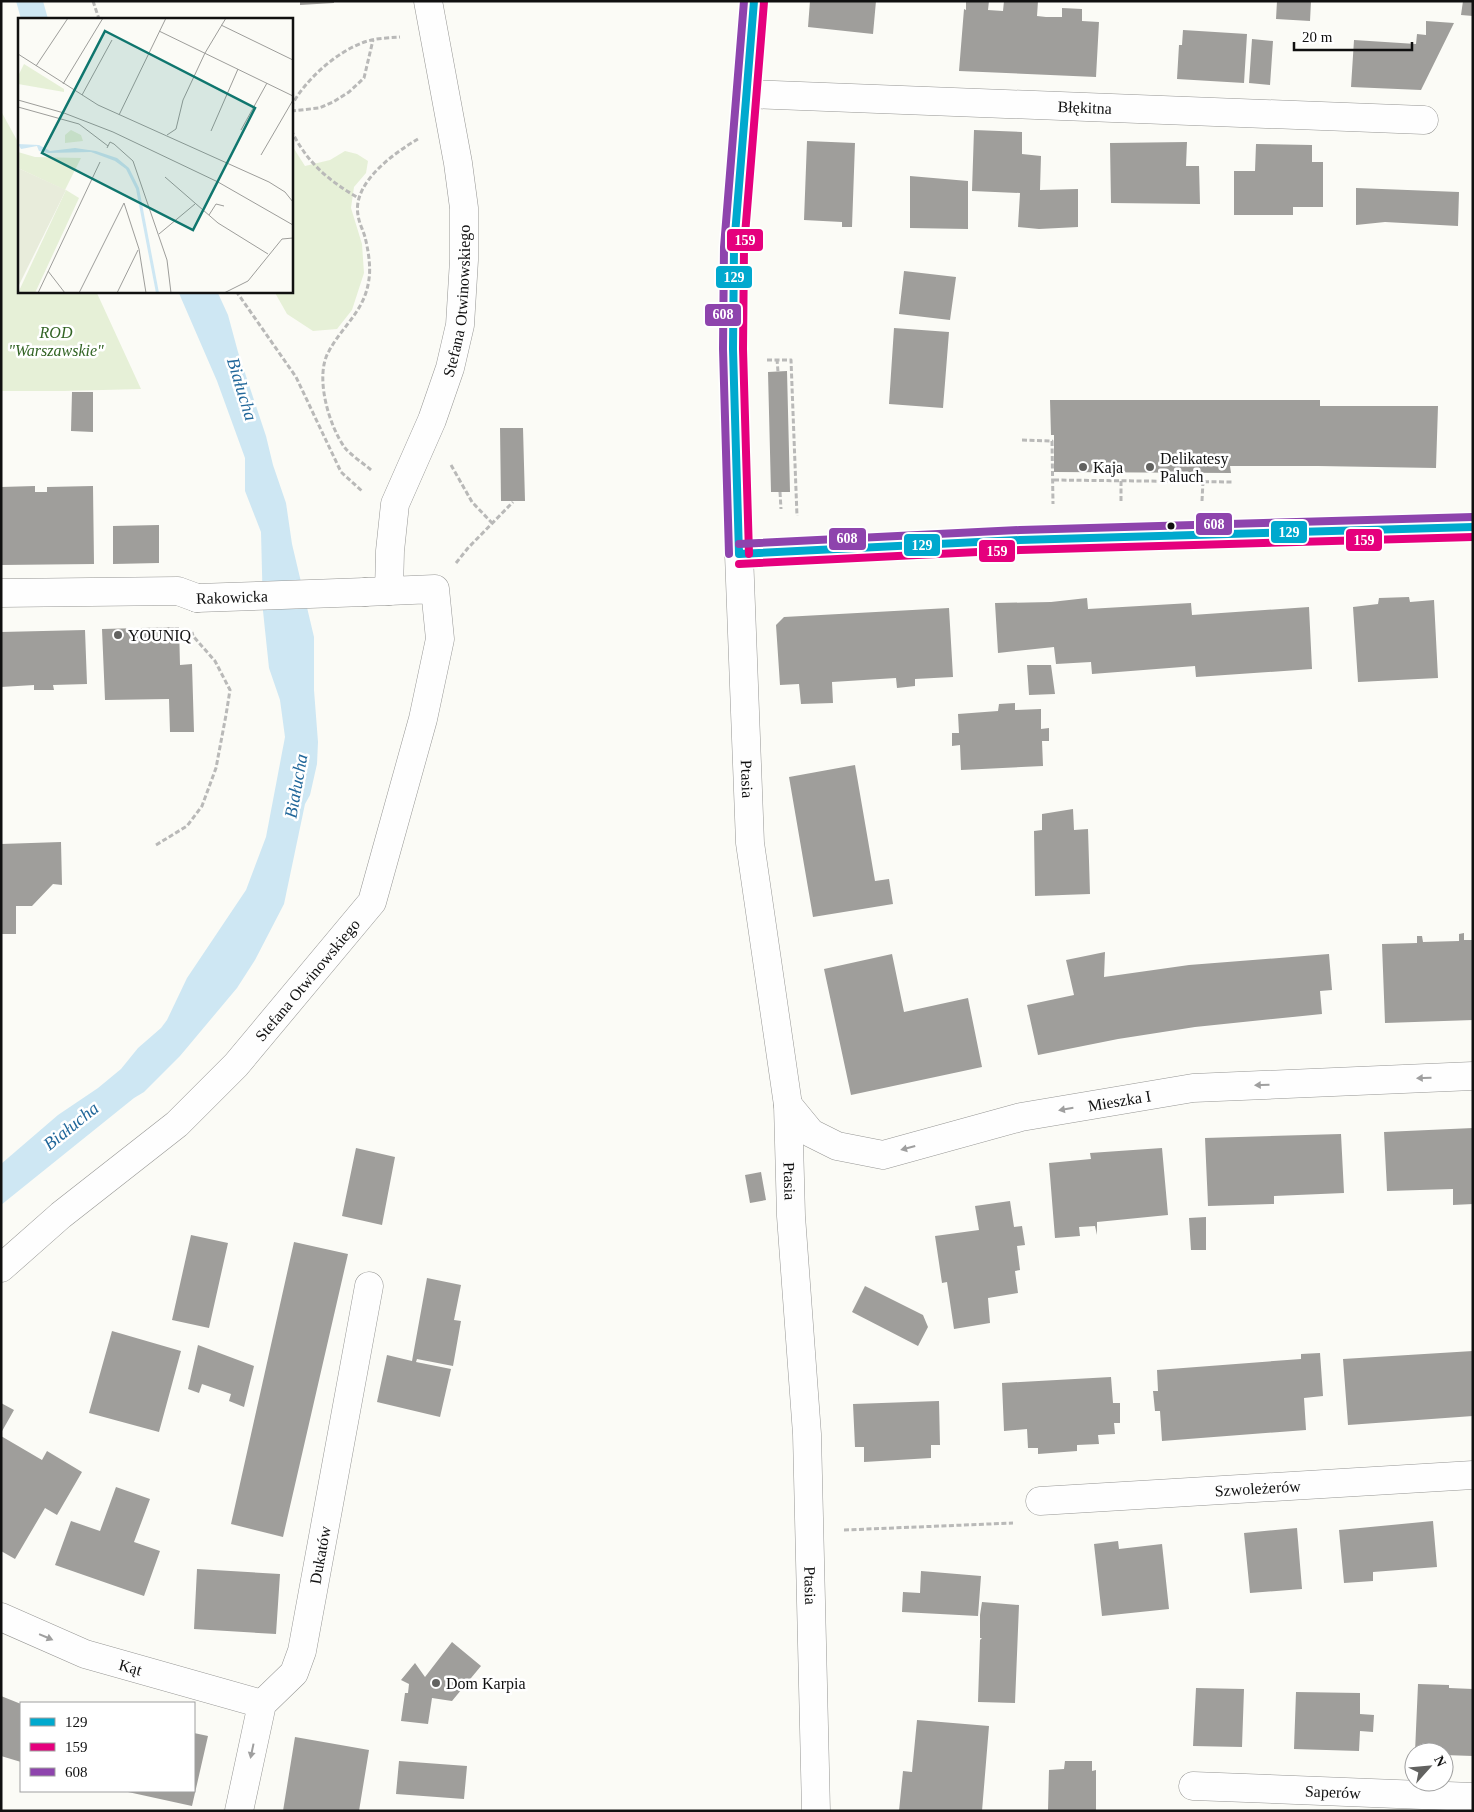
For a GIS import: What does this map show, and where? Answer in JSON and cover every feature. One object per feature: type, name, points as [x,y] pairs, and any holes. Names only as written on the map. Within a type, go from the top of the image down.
[{"type":"street","name":"Stefana Otwinowskiego","points":[[377,591],[390,552],[395,504],[432,420],[450,368],[460,325],[464,260],[464,208],[452,126],[428,1]]},
{"type":"street","name":"Ptasia","points":[[754,1],[734,247],[733,349],[739,554],[750,843],[788,1105],[791,1216],[807,1434],[816,1811]]},
{"type":"street","name":"Błękitna","points":[[746,94],[1424,120]]},
{"type":"street","points":[[739,554],[1020,540],[1473,527]]},
{"type":"street","name":"Stefana Otwinowskiego","points":[[1,1268],[61,1216],[184,1118],[236,1065],[372,902],[423,719],[440,639],[435,589]]},
{"type":"street","name":"Rakowicka","points":[[1,593],[178,591],[197,598],[435,589]]},
{"type":"street","name":"Mieszka I","points":[[788,1105],[811,1133],[836,1146],[883,1155],[1021,1117],[1193,1088],[1473,1076]]},
{"type":"street","name":"Dukatów","points":[[262,1704],[294,1673],[302,1651],[369,1286]]},
{"type":"street","name":"Szwoleżerów","points":[[1040,1501],[1473,1475]]},
{"type":"street","name":"Kąt","points":[[1,1617],[85,1654],[262,1704]]},
{"type":"street","points":[[239,1811],[262,1704]]},
{"type":"street","name":"Saperów","points":[[1193,1786],[1473,1797]]},
{"type":"path","points":[[93,1],[99,18]]},
{"type":"path","points":[[292,107],[297,96],[319,72],[351,48],[373,40],[434,34]]},
{"type":"path","points":[[292,109],[319,108],[349,92],[364,78],[373,40]]},
{"type":"path","points":[[400,491],[347,449],[335,433],[324,395],[322,369],[328,351],[362,304],[369,278],[366,239],[358,215],[358,202],[364,185],[376,170],[411,143],[430,132],[452,126]]},
{"type":"path","points":[[292,132],[298,144],[315,167],[339,186],[360,199]]},
{"type":"path","points":[[237,292],[296,377],[341,472],[394,520]]},
{"type":"path","points":[[777,359],[778,372]]},
{"type":"path","points":[[758,360],[792,360],[797,518]]},
{"type":"path","points":[[432,420],[447,458],[472,502],[492,523]]},
{"type":"path","points":[[1022,440],[1052,440],[1054,480],[1232,482]]},
{"type":"path","points":[[780,492],[781,508]]},
{"type":"path","points":[[435,589],[468,548],[513,502]]},
{"type":"path","points":[[156,845],[187,826],[202,806],[216,768],[226,715],[230,690],[215,661],[193,636]]},
{"type":"path","points":[[809,1532],[1027,1522],[1040,1501]]},
{"type":"green space","name":"ROD \"Warszawskie\"","points":[[1,111],[18,142],[18,292],[96,292],[141,389],[1,391]]},
{"type":"green space","points":[[292,146],[305,166],[330,160],[345,151],[357,154],[368,161],[366,173],[354,187],[351,208],[362,244],[364,273],[352,310],[337,329],[313,331],[287,314],[275,292],[292,292]]},
{"type":"water","points":[[16,1],[43,1],[48,18],[21,18]]},
{"type":"water","name":"Białucha","points":[[178,292],[217,292],[228,315],[286,503],[292,544],[314,637],[314,690],[318,742],[317,764],[310,795],[305,804],[284,904],[255,960],[237,988],[180,1056],[144,1092],[1,1205],[1,1164],[58,1115],[98,1088],[121,1069],[138,1048],[161,1028],[167,1020],[187,978],[246,890],[266,837],[285,737],[280,700],[269,668],[263,611],[261,532],[245,491],[245,458],[217,381]]},
{"type":"building","points":[[300,1],[334,1],[334,3],[300,5]]},
{"type":"building","points":[[810,1],[876,1],[873,34],[808,27]]},
{"type":"building","points":[[966,1],[989,1],[988,10],[1003,11],[1004,1],[1038,1],[1037,16],[1046,17],[1062,17],[1062,8],[1082,9],[1082,21],[1099,22],[1096,77],[959,71]]},
{"type":"building","points":[[1277,1],[1311,1],[1310,21],[1276,19]]},
{"type":"building","points":[[1463,1],[1473,1],[1473,16],[1461,15]]},
{"type":"building","points":[[1426,21],[1454,23],[1421,90],[1351,87],[1354,40],[1416,44],[1417,34],[1426,35]]},
{"type":"building","points":[[1183,30],[1247,34],[1244,83],[1177,79],[1179,45],[1182,45]]},
{"type":"building","points":[[1252,39],[1273,41],[1270,85],[1249,83]]},
{"type":"building","points":[[974,130],[1022,132],[1022,154],[1041,156],[1040,190],[1078,189],[1078,227],[1039,229],[1018,227],[1020,193],[972,191]]},
{"type":"building","points":[[807,141],[855,143],[852,227],[842,227],[842,222],[804,220]]},
{"type":"building","points":[[1187,142],[1186,166],[1199,166],[1200,204],[1111,203],[1110,143]]},
{"type":"building","points":[[1256,144],[1312,145],[1312,162],[1323,162],[1323,207],[1293,207],[1293,215],[1234,215],[1234,171],[1255,171]]},
{"type":"building","points":[[910,176],[968,181],[968,229],[910,228]]},
{"type":"building","points":[[1356,188],[1459,192],[1458,226],[1385,222],[1356,225]]},
{"type":"building","points":[[904,271],[956,277],[950,320],[899,314]]},
{"type":"building","points":[[894,328],[949,332],[943,408],[889,404]]},
{"type":"building","points":[[787,371],[790,492],[771,492],[768,372]]},
{"type":"building","points":[[72,392],[93,392],[93,432],[71,431]]},
{"type":"building","points":[[1050,400],[1320,400],[1320,406],[1438,406],[1436,468],[1230,466],[1231,473],[1054,472],[1054,435],[1051,435]]},
{"type":"building","points":[[500,428],[523,428],[525,501],[501,501]]},
{"type":"building","points":[[35,486],[35,492],[47,492],[47,487],[93,486],[94,564],[1,565],[1,487]]},
{"type":"building","points":[[159,525],[159,563],[113,564],[113,526]]},
{"type":"building","points":[[1409,597],[1410,602],[1434,600],[1438,678],[1358,682],[1353,607],[1378,604],[1379,598]]},
{"type":"building","points":[[1087,598],[1088,609],[1191,603],[1192,615],[1309,607],[1312,669],[1196,677],[1195,666],[1092,674],[1091,662],[1056,664],[1054,647],[998,653],[995,603],[1051,602]]},
{"type":"building","points":[[949,608],[953,677],[915,679],[915,686],[897,688],[896,678],[832,682],[833,703],[801,704],[799,684],[780,685],[776,625],[784,617]]},
{"type":"building","points":[[179,627],[180,665],[192,664],[194,732],[170,732],[169,699],[105,700],[102,629]]},
{"type":"building","points":[[85,630],[87,684],[53,685],[54,690],[34,690],[34,685],[1,687],[1,632]]},
{"type":"building","points":[[1027,665],[1051,665],[1055,694],[1029,695]]},
{"type":"building","points":[[1015,703],[1015,710],[1041,709],[1041,729],[1049,728],[1049,741],[1042,741],[1043,766],[961,770],[960,745],[952,746],[952,733],[959,733],[958,714],[998,711],[999,704]]},
{"type":"building","points":[[855,765],[875,881],[889,879],[893,904],[813,917],[789,777]]},
{"type":"building","points":[[1073,809],[1074,830],[1088,829],[1090,894],[1035,896],[1034,831],[1042,830],[1042,814]]},
{"type":"building","points":[[61,842],[62,885],[53,884],[32,906],[16,906],[16,934],[1,934],[1,844]]},
{"type":"building","points":[[1464,933],[1464,940],[1473,940],[1473,1020],[1385,1023],[1382,944],[1417,943],[1417,936],[1422,936],[1423,942],[1459,941],[1459,934]]},
{"type":"building","points":[[1105,952],[1104,977],[1189,965],[1329,954],[1332,990],[1320,991],[1322,1014],[1195,1027],[1118,1039],[1038,1055],[1027,1005],[1074,995],[1066,960]]},
{"type":"building","points":[[892,954],[904,1012],[968,998],[982,1067],[851,1095],[824,969]]},
{"type":"building","points":[[1473,1128],[1473,1204],[1453,1205],[1453,1189],[1387,1191],[1384,1132]]},
{"type":"building","points":[[1341,1134],[1344,1193],[1274,1196],[1274,1204],[1208,1206],[1205,1138]]},
{"type":"building","points":[[356,1148],[395,1157],[382,1225],[342,1216]]},
{"type":"building","points":[[1162,1148],[1168,1215],[1097,1222],[1097,1235],[1095,1226],[1079,1227],[1080,1236],[1055,1238],[1049,1163],[1091,1159],[1090,1153]]},
{"type":"building","points":[[761,1172],[766,1200],[750,1203],[745,1175]]},
{"type":"building","points":[[1010,1201],[1014,1227],[1022,1226],[1025,1245],[1017,1246],[1020,1270],[1015,1271],[1018,1293],[988,1298],[990,1323],[954,1329],[947,1282],[942,1283],[935,1236],[979,1230],[975,1206]]},
{"type":"building","points":[[1206,1217],[1206,1250],[1191,1250],[1189,1218]]},
{"type":"building","points":[[191,1235],[228,1243],[209,1328],[172,1320]]},
{"type":"building","points":[[294,1242],[348,1254],[283,1537],[231,1524]]},
{"type":"building","points":[[427,1278],[461,1285],[454,1320],[461,1321],[453,1366],[417,1359],[416,1362],[451,1369],[440,1417],[377,1402],[387,1355],[412,1361]]},
{"type":"building","points":[[865,1286],[923,1315],[928,1327],[918,1346],[852,1312]]},
{"type":"building","points":[[112,1331],[181,1351],[159,1432],[89,1413]]},
{"type":"building","points":[[198,1345],[254,1366],[244,1407],[229,1401],[231,1394],[202,1384],[199,1393],[188,1389]]},
{"type":"building","points":[[1473,1351],[1473,1416],[1348,1425],[1343,1359]]},
{"type":"building","points":[[1320,1353],[1323,1396],[1304,1398],[1306,1430],[1162,1441],[1160,1411],[1155,1411],[1153,1391],[1158,1391],[1157,1370],[1301,1359],[1301,1354]]},
{"type":"building","points":[[1111,1377],[1113,1403],[1120,1403],[1120,1423],[1114,1423],[1115,1434],[1098,1435],[1099,1444],[1077,1445],[1077,1451],[1038,1454],[1038,1448],[1028,1448],[1027,1429],[1004,1431],[1002,1383]]},
{"type":"building","points":[[939,1401],[940,1445],[931,1445],[931,1458],[864,1462],[864,1447],[855,1447],[853,1404]]},
{"type":"building","points":[[1,1403],[14,1410],[1,1433]]},
{"type":"building","points":[[1,1436],[42,1460],[47,1451],[82,1472],[57,1515],[45,1508],[15,1559],[1,1551]]},
{"type":"building","points":[[116,1487],[150,1499],[134,1542],[160,1551],[144,1596],[55,1565],[71,1521],[100,1531]]},
{"type":"building","points":[[1433,1521],[1437,1567],[1373,1572],[1373,1581],[1344,1583],[1339,1530]]},
{"type":"building","points":[[1297,1528],[1302,1589],[1250,1593],[1244,1533]]},
{"type":"building","points":[[1118,1541],[1119,1549],[1162,1544],[1169,1609],[1102,1616],[1094,1544]]},
{"type":"building","points":[[197,1569],[280,1574],[276,1634],[194,1629]]},
{"type":"building","points":[[921,1571],[981,1576],[978,1616],[902,1612],[903,1592],[920,1593]]},
{"type":"building","points":[[982,1602],[1019,1605],[1015,1703],[978,1702]]},
{"type":"building","name":"Dom Karpia","points":[[452,1642],[481,1666],[452,1701],[432,1698],[428,1724],[401,1721],[405,1693],[408,1693],[409,1684],[401,1680],[415,1663],[425,1677]]},
{"type":"building","points":[[1418,1684],[1449,1685],[1449,1688],[1473,1689],[1473,1756],[1454,1755],[1454,1742],[1415,1742]]},
{"type":"building","points":[[1196,1688],[1244,1689],[1242,1747],[1193,1746]]},
{"type":"building","points":[[1296,1692],[1360,1693],[1360,1714],[1374,1715],[1373,1732],[1360,1731],[1359,1751],[1294,1749]]},
{"type":"building","points":[[1,1696],[20,1704],[20,1762],[1,1756]]},
{"type":"building","points":[[917,1720],[989,1726],[982,1811],[899,1811],[903,1771],[912,1772]]},
{"type":"building","points":[[195,1733],[208,1736],[192,1806],[128,1792],[195,1792]]},
{"type":"building","points":[[295,1737],[369,1750],[359,1811],[283,1811]]},
{"type":"building","points":[[399,1761],[467,1766],[464,1799],[396,1794]]},
{"type":"building","points":[[1065,1761],[1092,1761],[1092,1771],[1096,1770],[1096,1811],[1048,1811],[1049,1770],[1064,1769]]},
{"type":"transit line","name":"608","points":[[729,554],[723,349],[724,247],[744,1]]},
{"type":"transit line","name":"129","points":[[739,554],[733,349],[734,247],[754,1]]},
{"type":"transit line","name":"159","points":[[749,554],[743,349],[744,247],[764,2]]},
{"type":"transit line","name":"608","points":[[739,544],[1020,530],[1473,517]]},
{"type":"transit line","name":"129","points":[[739,554],[1020,540],[1473,527]]},
{"type":"transit line","name":"159","points":[[739,564],[1020,550],[1473,537]]},
{"type":"place","name":"Kaja","points":[[1083,467]]},
{"type":"place","name":"Delikatesy Paluch","points":[[1150,467]]},
{"type":"place","name":"YOUNIQ","points":[[118,635]]},
{"type":"place","name":"Dom Karpia","points":[[436,1683]]}]
